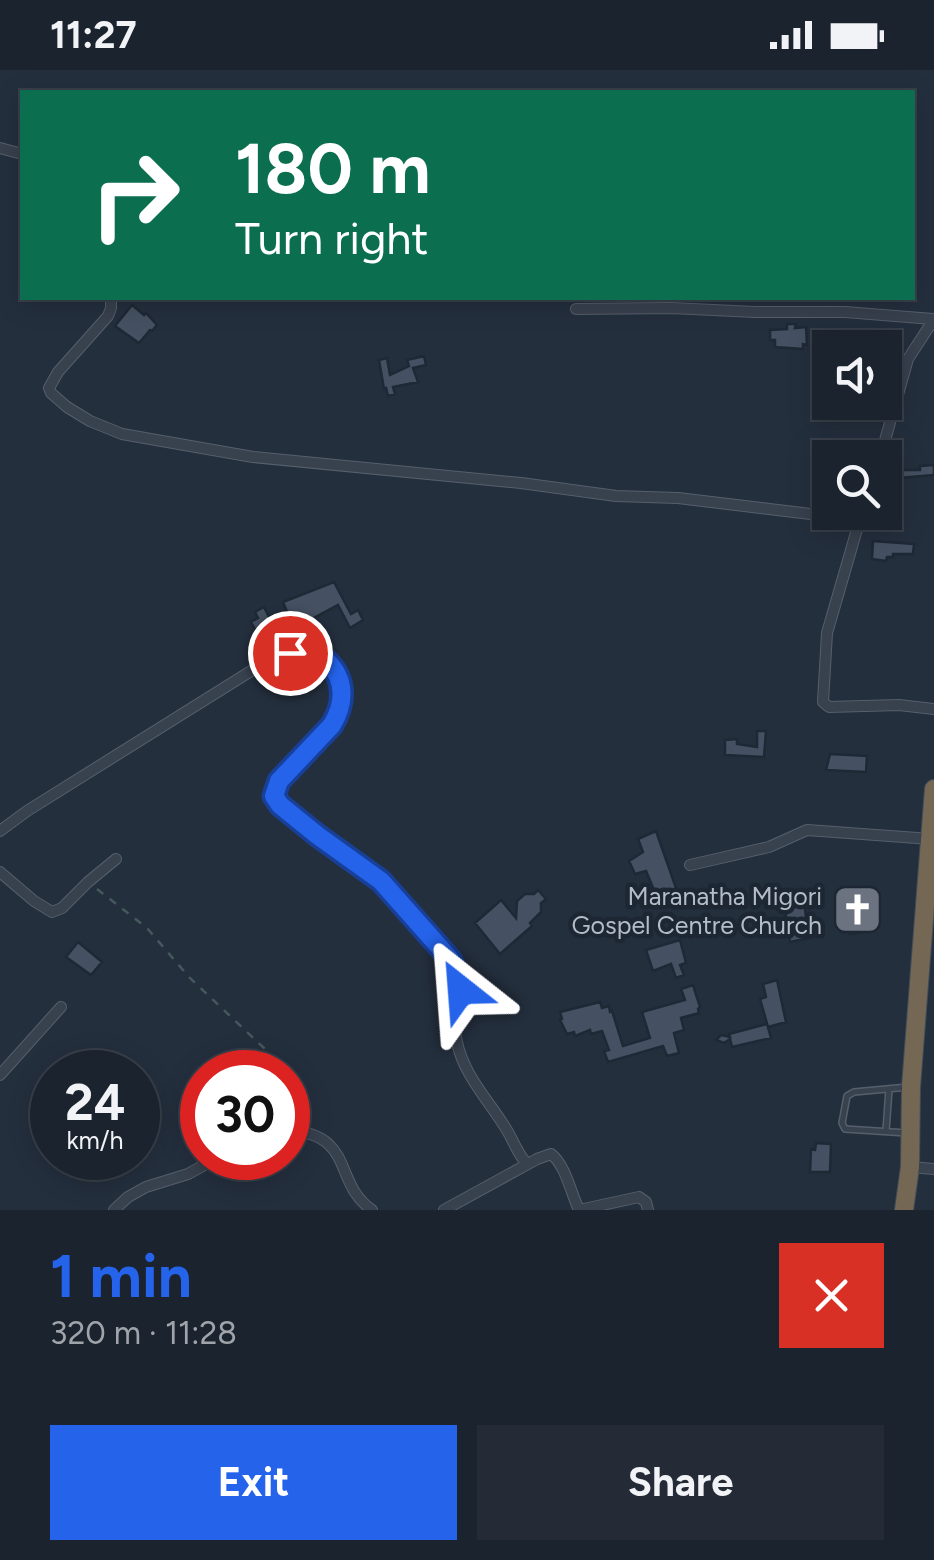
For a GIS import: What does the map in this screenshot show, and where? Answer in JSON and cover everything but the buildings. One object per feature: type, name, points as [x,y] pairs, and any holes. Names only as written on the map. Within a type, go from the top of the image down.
[{"type":"highway","points":[[904,1210],[934,789]]},
{"type":"street","points":[[110,300],[108,316],[58,372],[50,392],[90,421],[122,434],[300,462],[616,496],[812,511]]},
{"type":"street","points":[[576,309],[845,312],[934,319],[908,359],[885,440]]},
{"type":"street","points":[[857,530],[827,633],[823,702],[829,707],[899,705],[934,709]]},
{"type":"street","points":[[0,831],[27,810],[275,656],[290,653],[327,661],[340,678],[338,714],[279,781],[274,796],[317,835],[381,881],[450,959],[461,990],[455,1024],[458,1049],[506,1128],[517,1154],[527,1164]]},
{"type":"street","points":[[690,865],[769,847],[807,830],[930,840]]},
{"type":"street","points":[[0,872],[52,912],[62,908],[116,860]]},
{"type":"street","points":[[0,1075],[61,1007]]},
{"type":"street","points":[[310,1134],[326,1142],[338,1155],[362,1202],[372,1210]]},
{"type":"street","points":[[444,1210],[545,1155],[555,1155],[560,1160],[579,1210],[639,1196],[648,1210]]},
{"type":"street","points":[[910,1167],[934,1169]]},
{"type":"street","points":[[114,1210],[146,1187],[180,1176]]},
{"type":"lane","points":[[910,1133],[845,1129],[842,1124],[847,1096],[854,1092],[912,1087]]},
{"type":"lane","points":[[886,1132],[888,1089]]},
{"type":"path","points":[[88,882],[146,928],[189,977],[265,1050]]},
{"type":"place","name":"Maranatha Migori Gospel Centre Church","points":[[857,910]]},
{"type":"route","points":[[290,653],[327,661],[340,678],[342,693],[332,725],[279,781],[274,791],[276,801],[390,888],[450,959],[461,990]]}]
